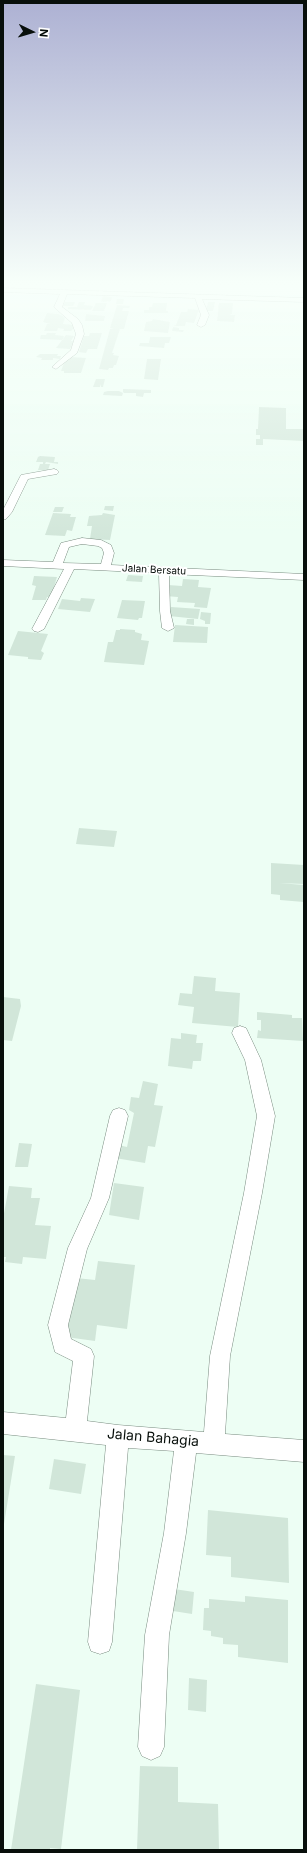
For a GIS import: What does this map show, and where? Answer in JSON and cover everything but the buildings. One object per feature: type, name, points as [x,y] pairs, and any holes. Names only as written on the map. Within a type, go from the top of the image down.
[{"type":"street","points":[[3,517],[7,512],[24,477],[54,472]]},
{"type":"street","points":[[57,565],[65,546],[82,541],[101,543],[108,547],[109,553],[105,567]]},
{"type":"street","name":"Jalan Bersatu","points":[[3,563],[304,577]]},
{"type":"street","points":[[38,629],[71,566]]},
{"type":"street","points":[[164,571],[165,611],[168,628]]},
{"type":"street","points":[[214,1442],[220,1356],[253,1193],[266,1116],[253,1060],[240,1033]]},
{"type":"street","points":[[75,1430],[84,1356],[62,1345],[58,1325],[78,1248],[100,1198],[119,1116]]},
{"type":"street","name":"Jalan Bahagia","points":[[3,1423],[118,1436],[186,1442],[214,1442],[304,1451]]},
{"type":"street","points":[[100,1642],[118,1436]]},
{"type":"street","points":[[151,1747],[157,1635],[175,1534],[186,1442]]}]
